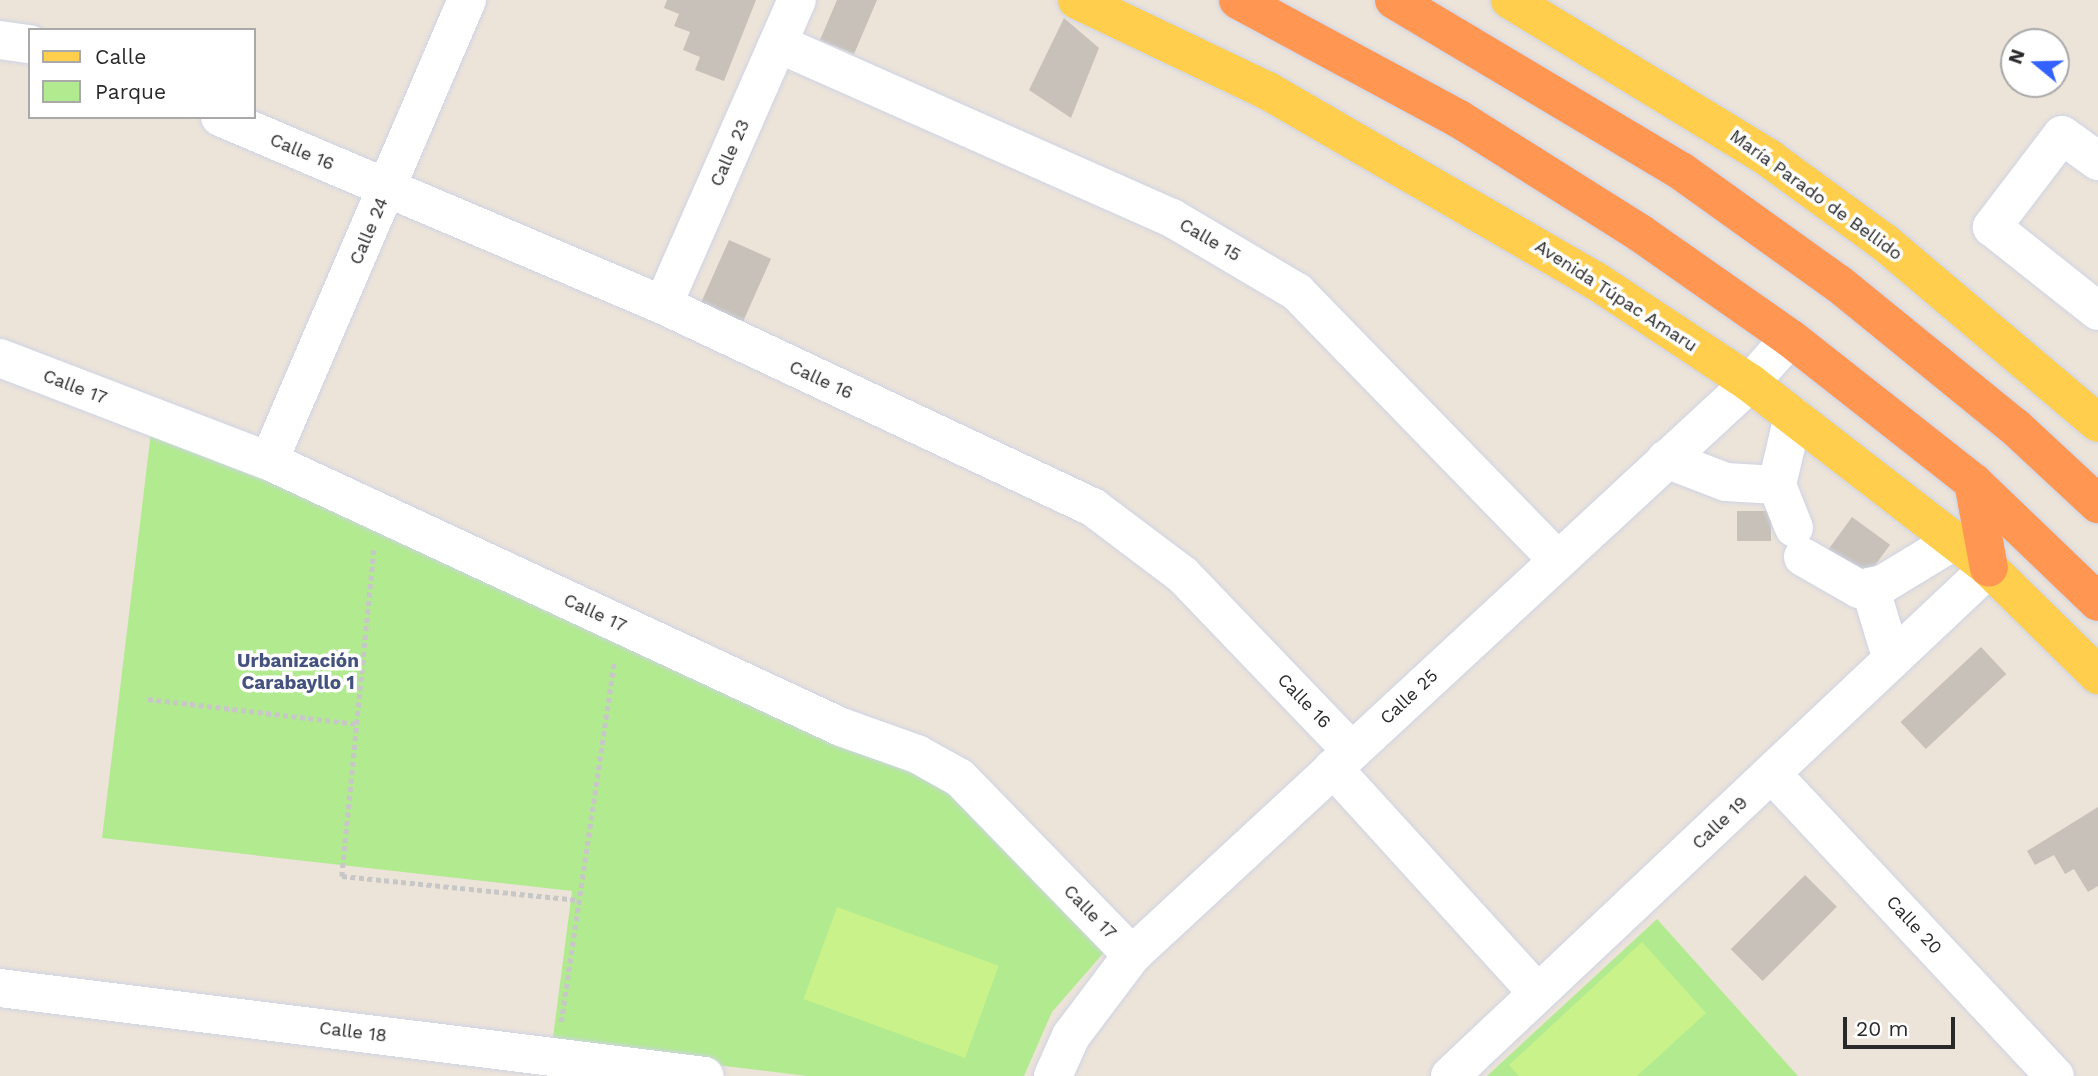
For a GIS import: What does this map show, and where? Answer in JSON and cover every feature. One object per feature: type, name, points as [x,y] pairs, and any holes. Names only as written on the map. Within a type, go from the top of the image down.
[{"type":"highway","points":[[1238,0],[1459,119],[1640,233],[1790,338],[1973,482],[2098,602]]},
{"type":"highway","points":[[1394,0],[1681,171],[1816,268],[2014,426],[2098,504]]},
{"type":"highway","points":[[1973,482],[1989,568]]},
{"type":"main road","name":"Avenida Túpac Amaru","points":[[1077,0],[1268,91],[1438,184],[1750,383],[1989,568],[2098,675]]},
{"type":"main road","name":"María Parado de Bellido","points":[[1510,0],[1770,159],[1884,242],[2098,423]]},
{"type":"street","name":"Calle 24","points":[[270,461],[467,0]]},
{"type":"street","name":"Calle 23","points":[[663,305],[797,0]]},
{"type":"street","points":[[0,40],[28,44]]},
{"type":"street","name":"Calle 15","points":[[779,44],[1172,218],[1297,292],[1556,558]]},
{"type":"street","name":"Calle 16","points":[[225,119],[663,305],[1094,508],[1182,575],[1342,759],[1538,993]]},
{"type":"street","points":[[2098,161],[2062,135],[1992,227],[2098,312]]},
{"type":"street","name":"Calle 25","points":[[1054,1076],[1071,1036],[1132,955],[1556,558],[1750,383],[1790,338]]},
{"type":"street","name":"Calle 17","points":[[0,358],[270,461],[960,778],[1132,955]]},
{"type":"street","points":[[1793,416],[1777,485],[1798,542],[1841,583],[1870,587],[1954,541]]},
{"type":"street","points":[[1666,459],[1726,482],[1777,485]]},
{"type":"street","name":"Calle 19","points":[[1450,1076],[1989,568]]},
{"type":"street","points":[[1870,587],[1892,660]]},
{"type":"street","name":"Calle 20","points":[[1772,774],[2055,1076]]},
{"type":"street","name":"Calle 18","points":[[0,988],[705,1076]]},
{"type":"path","points":[[378,512],[342,876],[579,900]]},
{"type":"path","points":[[556,1057],[620,624]]},
{"type":"path","points":[[148,699],[357,724]]},
{"type":"green space","points":[[151,432],[260,471],[951,787],[1107,949],[1052,1012],[1024,1076],[807,1076],[552,1045],[572,891],[102,838]]},
{"type":"green space","points":[[837,907],[999,966],[965,1058],[803,999]]},
{"type":"green space","points":[[1657,919],[1798,1076],[1487,1076]]},
{"type":"green space","points":[[1642,942],[1706,1013],[1637,1076],[1519,1076],[1509,1065]]},
{"type":"building","points":[[667,0],[756,0],[724,81],[695,70],[700,57],[683,50],[690,32],[674,26],[679,14],[664,8]]},
{"type":"building","points":[[837,0],[877,0],[854,54],[820,40]]},
{"type":"building","points":[[1064,18],[1099,48],[1071,118],[1029,90]]},
{"type":"building","points":[[729,240],[771,259],[742,324],[700,306]]},
{"type":"building","points":[[1737,511],[1771,511],[1771,541],[1737,541]]},
{"type":"building","points":[[1852,517],[1890,545],[1865,579],[1827,552]]},
{"type":"building","points":[[1981,647],[2006,674],[1926,749],[1901,722]]},
{"type":"building","points":[[2098,807],[2098,886],[2088,892],[2074,869],[2065,874],[2054,855],[2035,865],[2027,851]]},
{"type":"building","points":[[1805,875],[1837,907],[1763,981],[1731,949]]},
{"type":"district","name":"Urbanización Carabayllo 1","points":[[298,672]]}]
